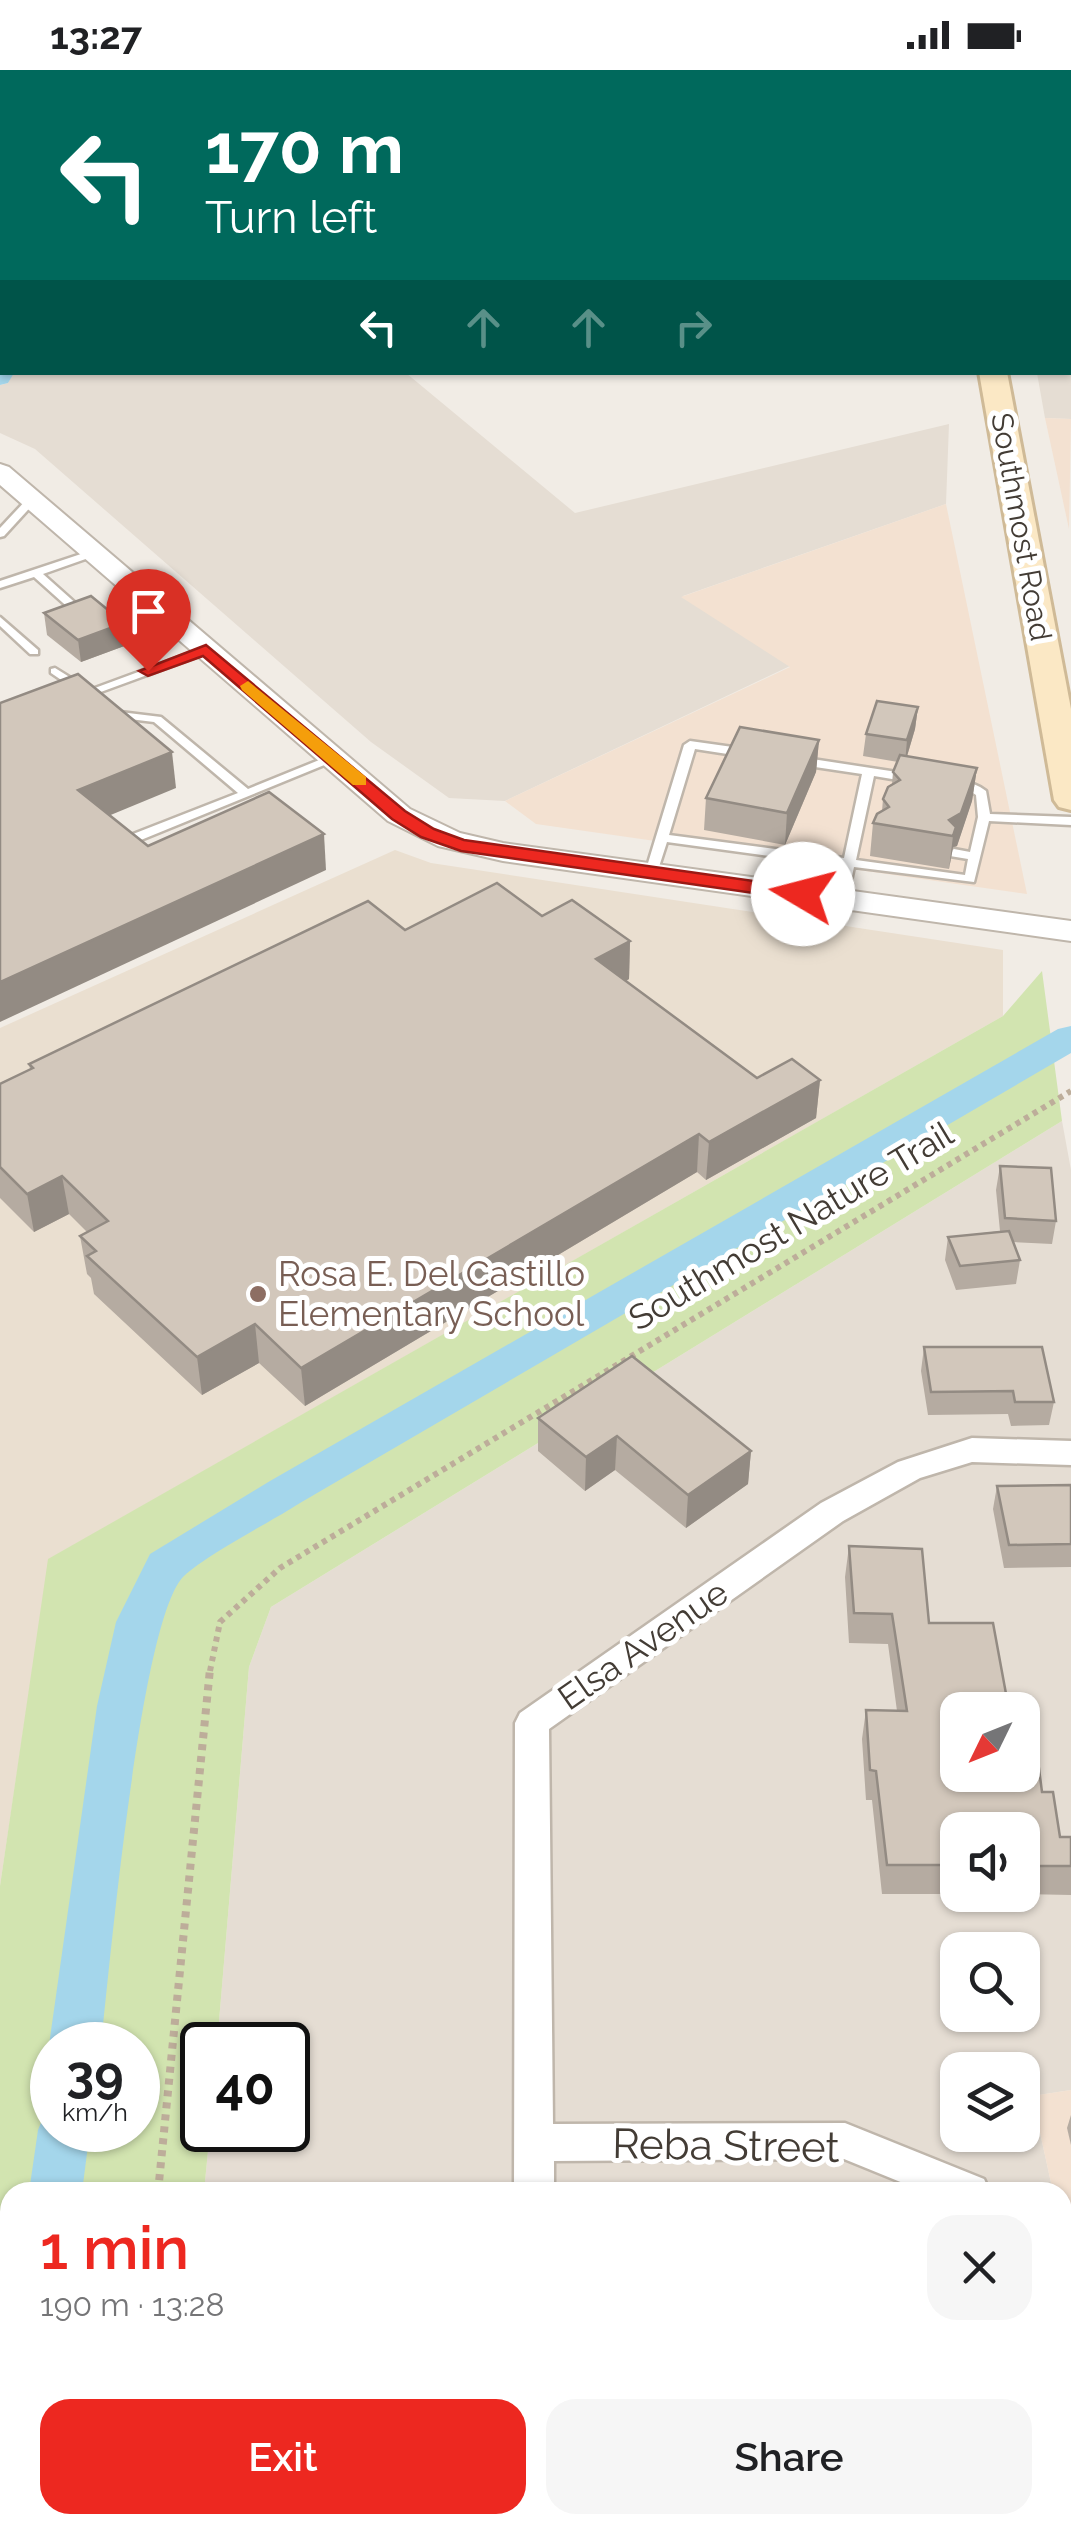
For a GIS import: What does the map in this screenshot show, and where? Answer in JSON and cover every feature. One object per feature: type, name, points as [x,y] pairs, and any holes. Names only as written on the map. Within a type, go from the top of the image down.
[{"type":"main road","name":"Southmost Road","points":[[994,375],[1065,730],[1071,800]]},
{"type":"street","points":[[0,472],[398,815],[444,839],[503,852],[1071,931]]},
{"type":"street","name":"Elsa Avenue","points":[[534,2182],[532,1723],[832,1512],[909,1470],[972,1450],[1071,1453]]},
{"type":"street","name":"Reba Street","points":[[533,2143],[844,2141],[945,2182]]},
{"type":"lane","points":[[1,532],[32,500]]},
{"type":"lane","points":[[0,585],[94,553]]},
{"type":"lane","points":[[36,572],[76,609]]},
{"type":"lane","points":[[0,620],[34,652]]},
{"type":"lane","points":[[90,692],[206,650]]},
{"type":"lane","points":[[55,672],[68,684],[90,692],[117,715],[157,719],[246,793]]},
{"type":"lane","points":[[651,873],[690,745],[762,756]]},
{"type":"lane","points":[[132,839],[333,758]]},
{"type":"lane","points":[[780,758],[922,780]]},
{"type":"lane","points":[[842,899],[868,808],[869,772]]},
{"type":"lane","points":[[662,838],[970,880],[982,823],[982,794],[974,788],[939,782]]},
{"type":"lane","points":[[964,826],[1071,821]]},
{"type":"lane","points":[[954,853],[975,857]]},
{"type":"path","name":"Southmost Nature Trail","points":[[159,2182],[212,1647],[220,1622],[280,1568],[1071,1091]]},
{"type":"shaded area","points":[[12,375],[408,375],[575,513],[949,424],[946,504],[683,596],[790,666],[505,801],[449,798],[371,742],[35,449],[0,433],[0,385],[8,383]]},
{"type":"shaded area","points":[[1037,375],[1071,375],[1071,419],[1045,418]]},
{"type":"shaded area","points":[[1045,418],[1071,419],[1069,529]]},
{"type":"shaded area","points":[[946,504],[1027,894],[536,824],[505,801],[790,667],[681,597]]},
{"type":"shaded area","name":"Rosa E. Del Castillo Elementary School","points":[[395,850],[431,863],[1003,950],[1003,1016],[49,1559],[0,1886],[0,1028]]},
{"type":"shaded area","points":[[1062,1121],[1071,1170],[1071,2090],[1040,2095],[1040,2052],[940,2052],[940,2152],[1040,2152],[1040,2133],[1051,2182],[205,2182],[208,2152],[310,2152],[310,2022],[219,2022],[249,1667],[271,1607]]},
{"type":"shaded area","points":[[1071,2090],[1071,2182],[1051,2182],[1040,2133],[1040,2095]]},
{"type":"green space","points":[[1042,971],[1062,1121],[271,1607],[249,1667],[219,2022],[180,2022],[180,2152],[208,2152],[205,2182],[0,2182],[0,1886],[48,1559],[1003,1016]]},
{"type":"water","points":[[0,375],[13,375],[8,383],[0,385]]},
{"type":"building","points":[[91,596],[124,623],[78,640],[44,613]]},
{"type":"building","points":[[78,674],[172,752],[78,790],[148,846],[269,792],[324,834],[0,982],[0,703]]},
{"type":"building","points":[[877,701],[918,707],[907,740],[866,734]]},
{"type":"building","points":[[740,727],[819,740],[787,813],[706,798]]},
{"type":"building","points":[[900,755],[977,768],[961,813],[949,820],[956,827],[953,836],[873,823],[877,814],[889,807],[883,799],[888,787],[900,780],[893,772]]},
{"type":"building","points":[[497,883],[542,916],[572,900],[630,941],[596,959],[757,1078],[792,1059],[820,1080],[709,1142],[699,1134],[301,1368],[255,1324],[197,1357],[87,1256],[96,1251],[80,1236],[108,1221],[62,1176],[27,1194],[0,1167],[0,1084],[33,1068],[29,1064],[368,901],[405,930]]},
{"type":"building","points":[[1000,1166],[1051,1168],[1056,1221],[1005,1218]]},
{"type":"building","points":[[1009,1231],[1020,1260],[960,1266],[948,1237]]},
{"type":"building","points":[[924,1347],[1042,1347],[1054,1402],[1015,1402],[1013,1391],[931,1392]]},
{"type":"building","points":[[632,1356],[751,1451],[688,1495],[617,1436],[586,1457],[538,1418]]},
{"type":"building","points":[[1071,1485],[1071,1544],[1009,1545],[997,1486]]},
{"type":"building","points":[[849,1546],[922,1549],[929,1623],[993,1623],[1006,1692],[940,1692],[940,1792],[1040,1792],[1040,1776],[1042,1792],[1053,1792],[1060,1837],[1071,1837],[1071,1866],[1040,1866],[1040,1812],[940,1812],[940,1865],[887,1865],[876,1771],[870,1770],[866,1710],[907,1711],[892,1614],[854,1613]]},
{"type":"waterway","points":[[78,2022],[120,1706],[138,1622],[166,1566],[285,1492],[1071,1037]]},
{"type":"waterway","points":[[57,2182],[61,2152]]},
{"type":"slow traffic","points":[[248,686],[359,781]]},
{"type":"place","name":"Rosa E. Del Castillo Elementary School","points":[[258,1294]]},
{"type":"route","points":[[148,671],[206,650],[398,815],[428,833],[461,845],[803,894]]}]
